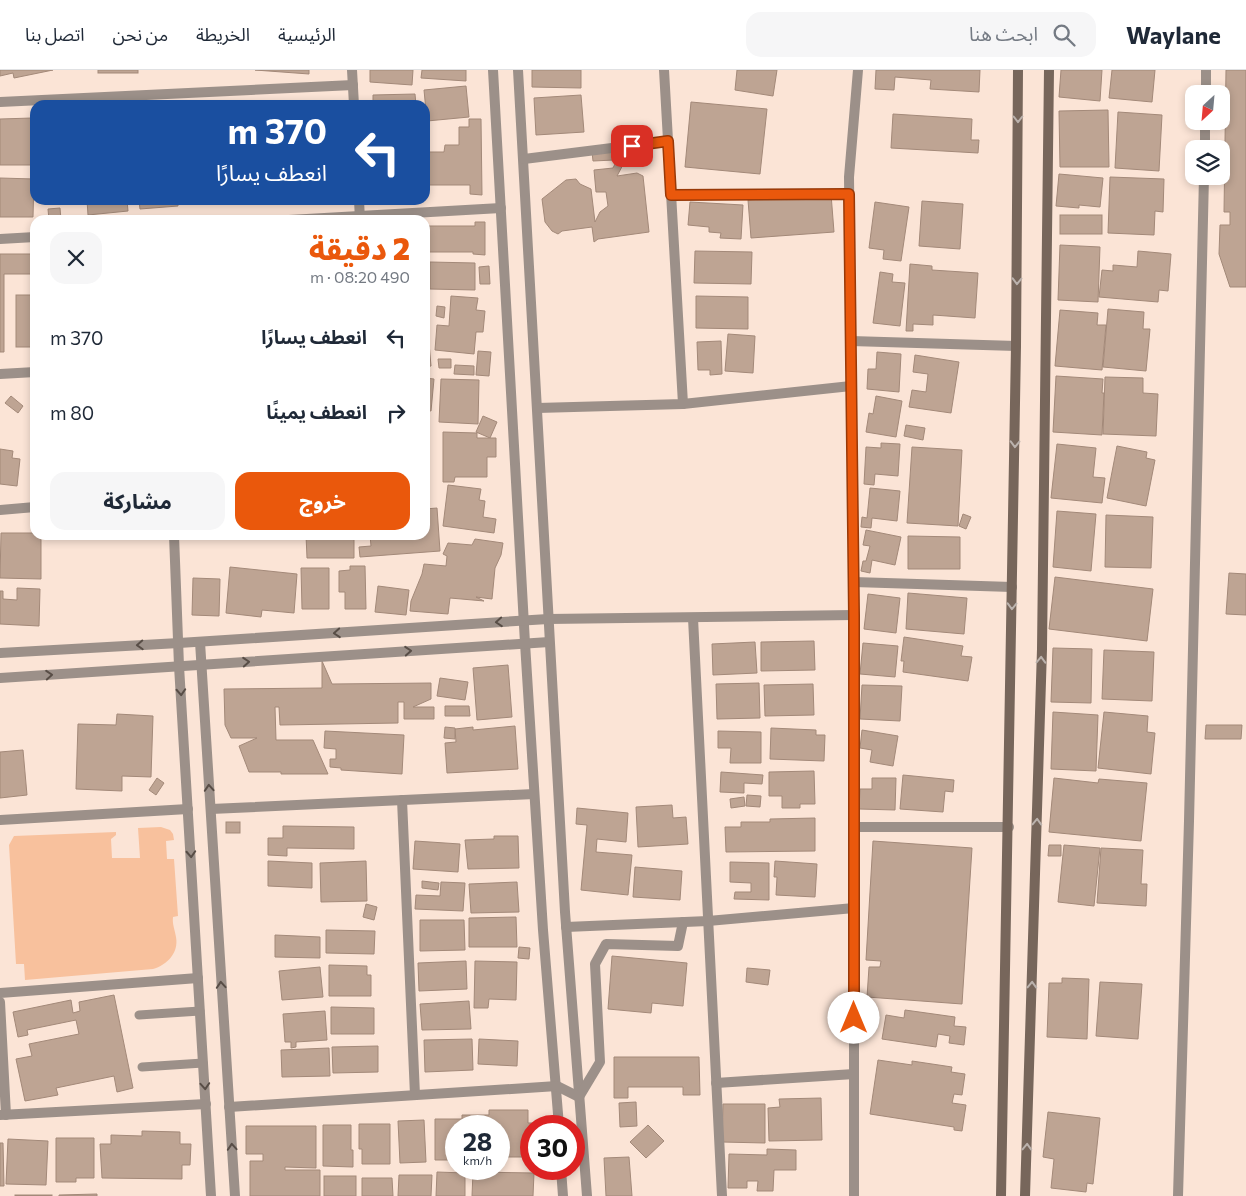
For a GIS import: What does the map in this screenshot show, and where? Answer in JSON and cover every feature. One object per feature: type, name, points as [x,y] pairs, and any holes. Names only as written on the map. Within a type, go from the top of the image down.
[{"type":"street","points":[[352,70],[354,100]]},
{"type":"street","points":[[493,70],[523,621],[543,930],[558,1115]]},
{"type":"street","points":[[518,70],[566,927],[587,1196]]},
{"type":"street","points":[[664,70],[683,404]]},
{"type":"street","points":[[854,1196],[854,582],[849,177],[858,70]]},
{"type":"street","points":[[1001,1196],[1009,827],[1018,70]]},
{"type":"street","points":[[1025,1196],[1042,649],[1049,70]]},
{"type":"street","points":[[1206,70],[1206,85]]},
{"type":"street","points":[[42,100],[353,85]]},
{"type":"street","points":[[0,102],[30,101]]},
{"type":"street","points":[[524,159],[668,141]]},
{"type":"street","points":[[1178,1196],[1204,185]]},
{"type":"street","points":[[671,195],[849,194]]},
{"type":"street","points":[[402,215],[501,208]]},
{"type":"street","points":[[0,239],[30,237]]},
{"type":"street","points":[[851,341],[1016,346]]},
{"type":"street","points":[[0,374],[30,372]]},
{"type":"street","points":[[537,408],[683,404],[851,386]]},
{"type":"street","points":[[0,510],[30,507]]},
{"type":"street","points":[[174,540],[211,1196]]},
{"type":"street","points":[[854,582],[1012,587]]},
{"type":"street","points":[[0,653],[548,619],[854,615]]},
{"type":"street","points":[[693,618],[722,1196]]},
{"type":"street","points":[[200,642],[235,1196]]},
{"type":"street","points":[[0,678],[549,642]]},
{"type":"street","points":[[210,809],[534,794]]},
{"type":"street","points":[[402,800],[415,1095]]},
{"type":"street","points":[[0,820],[188,809]]},
{"type":"street","points":[[854,827],[1009,827]]},
{"type":"street","points":[[566,927],[683,922],[854,908]]},
{"type":"street","points":[[579,1097],[600,1062],[595,964],[606,944],[678,946],[683,922]]},
{"type":"street","points":[[0,993],[198,978]]},
{"type":"street","points":[[0,1002],[3,1115],[206,1104]]},
{"type":"street","points":[[716,1083],[854,1074]]},
{"type":"street","points":[[229,1107],[557,1086],[579,1097]]},
{"type":"street","points":[[562,1180],[563,1196]]},
{"type":"lane","points":[[139,1015],[200,1011]]},
{"type":"lane","points":[[142,1067],[203,1063]]},
{"type":"shaded area","points":[[161,827],[170,830],[174,840],[166,841],[167,859],[174,859],[178,916],[173,917],[176,948],[171,957],[163,965],[153,969],[25,980],[24,964],[16,964],[9,845],[14,836],[116,832],[116,835],[111,839],[112,858],[140,858],[138,828]]},
{"type":"building","points":[[0,70],[53,70],[14,78],[13,73],[0,76]]},
{"type":"building","points":[[98,70],[138,70],[138,73],[98,73]]},
{"type":"building","points":[[255,70],[309,70],[309,74]]},
{"type":"building","points":[[370,70],[413,70],[412,85],[370,82]]},
{"type":"building","points":[[422,70],[466,70],[466,81],[421,78]]},
{"type":"building","points":[[532,70],[581,70],[581,88],[532,87]]},
{"type":"building","points":[[737,70],[777,70],[773,96],[735,90]]},
{"type":"building","points":[[876,70],[980,70],[979,92],[930,89],[931,80],[895,77],[894,90],[875,89]]},
{"type":"building","points":[[1061,70],[1102,70],[1100,101],[1059,97]]},
{"type":"building","points":[[1112,70],[1155,70],[1152,102],[1109,98]]},
{"type":"building","points":[[1226,70],[1246,70],[1246,287],[1230,287],[1219,254],[1220,225],[1230,225],[1230,212],[1224,212],[1224,185],[1230,185],[1230,140],[1225,140],[1225,130],[1230,130],[1230,85],[1226,85]]},
{"type":"building","points":[[466,86],[469,117],[430,121],[430,100],[425,100],[424,90]]},
{"type":"building","points":[[415,94],[416,100],[373,100],[373,95]]},
{"type":"building","points":[[581,95],[584,132],[536,135],[534,98]]},
{"type":"building","points":[[691,102],[767,109],[760,174],[685,167]]},
{"type":"building","points":[[1108,110],[1109,167],[1060,167],[1059,111]]},
{"type":"building","points":[[1118,112],[1162,115],[1159,171],[1115,168]]},
{"type":"building","points":[[893,114],[972,119],[971,140],[979,140],[978,153],[891,148]]},
{"type":"building","points":[[30,118],[30,165],[0,165],[0,119]]},
{"type":"building","points":[[469,119],[481,119],[482,195],[470,194],[470,185],[430,185],[430,152],[444,152],[445,145],[459,145],[459,127],[469,127]]},
{"type":"building","points":[[613,151],[614,160],[593,161],[592,152]]},
{"type":"building","points":[[626,159],[617,176],[637,173],[643,176],[649,232],[598,239],[594,242],[592,227],[562,231],[558,234],[552,231],[545,222],[542,199],[566,180],[576,179],[580,184],[591,189],[595,222],[600,212],[608,206],[606,192],[596,192],[594,170],[613,168],[617,160]]},
{"type":"building","points":[[1059,174],[1103,178],[1100,207],[1079,205],[1079,208],[1056,206]]},
{"type":"building","points":[[1110,177],[1164,179],[1163,212],[1155,211],[1154,235],[1108,233]]},
{"type":"building","points":[[0,178],[30,179],[30,205],[33,205],[33,215],[30,215],[30,217],[0,217]]},
{"type":"building","points":[[831,194],[834,232],[751,238],[748,200]]},
{"type":"building","points":[[922,201],[963,204],[960,249],[919,246]]},
{"type":"building","points":[[690,202],[743,205],[741,239],[720,238],[721,233],[709,232],[709,227],[688,225]]},
{"type":"building","points":[[875,202],[909,207],[901,261],[883,259],[884,250],[869,248]]},
{"type":"building","points":[[87,205],[127,205],[128,211],[88,215]]},
{"type":"building","points":[[140,205],[178,205],[178,206],[140,209]]},
{"type":"building","points":[[60,208],[61,215],[49,215],[48,209]]},
{"type":"building","points":[[1060,215],[1102,215],[1102,234],[1060,234]]},
{"type":"building","points":[[475,222],[485,222],[485,255],[473,254],[473,252],[430,252],[430,226],[475,226]]},
{"type":"building","points":[[1060,245],[1100,247],[1098,302],[1058,300]]},
{"type":"building","points":[[695,251],[752,252],[751,284],[694,283]]},
{"type":"building","points":[[1138,251],[1171,254],[1168,291],[1159,290],[1158,302],[1099,297],[1102,270],[1113,271],[1113,265],[1137,267]]},
{"type":"building","points":[[0,254],[30,254],[30,274],[4,274],[4,352],[0,352]]},
{"type":"building","points":[[430,262],[475,263],[475,290],[430,289]]},
{"type":"building","points":[[910,264],[932,266],[932,270],[978,273],[975,318],[933,315],[933,325],[913,324],[913,331],[906,331]]},
{"type":"building","points":[[489,266],[490,284],[480,284],[479,267]]},
{"type":"building","points":[[880,272],[893,274],[892,282],[905,283],[900,326],[873,323]]},
{"type":"building","points":[[16,295],[30,295],[30,347],[16,347]]},
{"type":"building","points":[[451,296],[478,298],[476,310],[485,311],[483,332],[476,332],[474,354],[435,350],[437,325],[449,326]]},
{"type":"building","points":[[696,296],[748,297],[748,329],[696,328]]},
{"type":"building","points":[[437,306],[445,307],[444,318],[436,316]]},
{"type":"building","points":[[1108,309],[1144,312],[1143,329],[1150,329],[1146,371],[1103,367]]},
{"type":"building","points":[[1060,310],[1098,313],[1097,325],[1106,325],[1102,370],[1055,366]]},
{"type":"building","points":[[728,334],[755,336],[753,373],[725,371]]},
{"type":"building","points":[[721,341],[722,374],[710,375],[710,370],[698,370],[697,342]]},
{"type":"building","points":[[478,351],[491,352],[489,376],[476,375]]},
{"type":"building","points":[[877,352],[901,354],[899,392],[867,389],[868,369],[876,369]]},
{"type":"building","points":[[915,355],[959,362],[951,413],[909,407],[912,390],[926,392],[928,374],[913,372]]},
{"type":"building","points":[[438,359],[451,359],[451,368],[439,368]]},
{"type":"building","points":[[455,365],[474,366],[474,375],[454,374]]},
{"type":"building","points":[[1056,376],[1103,379],[1102,435],[1053,432]]},
{"type":"building","points":[[1105,377],[1143,378],[1143,393],[1158,394],[1156,436],[1103,434]]},
{"type":"building","points":[[430,379],[434,379],[430,411]]},
{"type":"building","points":[[441,379],[479,380],[478,424],[439,422]]},
{"type":"building","points":[[11,396],[23,406],[18,413],[5,403]]},
{"type":"building","points":[[876,396],[902,401],[896,437],[866,432],[869,413],[873,414]]},
{"type":"building","points":[[483,416],[497,422],[490,438],[476,432]]},
{"type":"building","points":[[906,425],[925,428],[923,440],[904,436]]},
{"type":"building","points":[[443,432],[477,433],[477,438],[496,438],[496,457],[487,457],[487,477],[455,477],[454,482],[443,482]]},
{"type":"building","points":[[881,443],[900,444],[898,476],[875,474],[874,485],[864,484],[866,447],[881,448]]},
{"type":"building","points":[[1057,444],[1096,448],[1093,477],[1105,478],[1102,503],[1051,498]]},
{"type":"building","points":[[1117,446],[1147,452],[1146,458],[1155,460],[1146,506],[1107,498]]},
{"type":"building","points":[[912,447],[962,450],[958,526],[907,523]]},
{"type":"building","points":[[0,449],[13,451],[12,458],[20,459],[17,486],[0,484]]},
{"type":"building","points":[[448,485],[481,489],[479,500],[485,501],[483,517],[496,519],[494,533],[443,526]]},
{"type":"building","points":[[870,488],[900,491],[897,521],[872,518],[871,528],[861,527],[862,517],[867,518]]},
{"type":"building","points":[[437,508],[440,551],[360,557],[359,547],[371,546],[370,540],[430,540],[430,509]]},
{"type":"building","points":[[1057,511],[1096,514],[1091,571],[1053,567]]},
{"type":"building","points":[[963,514],[971,517],[966,529],[959,526]]},
{"type":"building","points":[[1106,515],[1153,517],[1151,568],[1105,567]]},
{"type":"building","points":[[866,530],[901,537],[895,565],[872,560],[870,573],[861,571],[863,561],[866,561],[870,546],[863,545]]},
{"type":"building","points":[[1,533],[30,533],[30,540],[41,540],[41,579],[0,578]]},
{"type":"building","points":[[908,536],[960,537],[960,569],[908,569]]},
{"type":"building","points":[[475,539],[503,543],[501,555],[495,568],[492,599],[476,597],[484,601],[450,598],[448,614],[410,611],[411,601],[424,564],[446,566],[447,556],[443,554],[448,543],[472,545]]},
{"type":"building","points":[[306,540],[354,540],[354,558],[307,558]]},
{"type":"building","points":[[350,566],[365,566],[366,609],[345,609],[345,592],[339,592],[339,571],[350,570]]},
{"type":"building","points":[[230,567],[297,574],[294,613],[262,610],[261,617],[226,613]]},
{"type":"building","points":[[301,568],[329,568],[329,609],[302,609]]},
{"type":"building","points":[[1229,573],[1246,574],[1246,615],[1226,614]]},
{"type":"building","points":[[1055,577],[1153,589],[1147,641],[1049,629]]},
{"type":"building","points":[[193,578],[220,579],[219,616],[192,615]]},
{"type":"building","points":[[378,586],[409,590],[406,615],[375,612]]},
{"type":"building","points":[[17,588],[40,589],[39,626],[0,624],[0,591],[3,591],[3,599],[17,600]]},
{"type":"building","points":[[908,593],[967,598],[964,634],[906,629]]},
{"type":"building","points":[[868,594],[900,598],[896,633],[864,629]]},
{"type":"building","points":[[904,637],[963,646],[961,656],[972,657],[968,681],[903,672],[904,661],[901,661]]},
{"type":"building","points":[[814,641],[815,670],[761,671],[761,642]]},
{"type":"building","points":[[755,642],[757,673],[713,675],[712,644]]},
{"type":"building","points":[[863,643],[898,646],[895,677],[860,674]]},
{"type":"building","points":[[1053,648],[1092,649],[1091,703],[1051,702]]},
{"type":"building","points":[[1104,650],[1154,652],[1152,701],[1102,699]]},
{"type":"building","points":[[322,661],[332,684],[431,683],[431,699],[413,707],[434,707],[434,719],[404,719],[404,702],[398,702],[398,723],[280,725],[279,707],[275,707],[276,740],[313,740],[328,774],[249,772],[239,746],[257,738],[231,738],[225,725],[224,689],[322,688]]},
{"type":"building","points":[[508,665],[512,717],[477,720],[473,668]]},
{"type":"building","points":[[440,678],[468,682],[465,700],[437,696]]},
{"type":"building","points":[[759,683],[760,718],[717,719],[716,684]]},
{"type":"building","points":[[813,684],[814,715],[765,716],[764,685]]},
{"type":"building","points":[[862,685],[902,686],[900,721],[860,719]]},
{"type":"building","points":[[445,706],[469,706],[470,716],[445,716]]},
{"type":"building","points":[[1053,712],[1098,715],[1096,771],[1051,769]]},
{"type":"building","points":[[1104,712],[1148,716],[1147,732],[1155,733],[1151,774],[1098,768]]},
{"type":"building","points":[[117,714],[153,716],[151,777],[122,776],[122,791],[76,789],[78,724],[116,725]]},
{"type":"building","points":[[1206,725],[1242,725],[1241,739],[1205,739]]},
{"type":"building","points":[[515,726],[518,769],[447,773],[445,743],[456,742],[455,729],[473,727],[473,730]]},
{"type":"building","points":[[445,727],[455,728],[455,739],[444,738]]},
{"type":"building","points":[[771,728],[816,730],[816,735],[825,735],[824,761],[770,759]]},
{"type":"building","points":[[862,730],[898,736],[893,766],[870,762],[872,750],[860,748]]},
{"type":"building","points":[[325,731],[404,735],[402,774],[341,770],[341,768],[330,767],[330,759],[336,759],[336,749],[324,748]]},
{"type":"building","points":[[718,731],[761,732],[761,763],[730,763],[731,748],[718,748]]},
{"type":"building","points":[[23,750],[27,795],[0,798],[0,752]]},
{"type":"building","points":[[814,771],[815,804],[800,804],[800,808],[782,808],[782,796],[769,796],[769,772]]},
{"type":"building","points":[[721,772],[763,775],[762,784],[744,783],[744,793],[720,792]]},
{"type":"building","points":[[903,775],[954,780],[953,792],[945,791],[943,812],[900,809]]},
{"type":"building","points":[[157,778],[164,783],[156,795],[149,790]]},
{"type":"building","points":[[872,778],[896,778],[895,810],[859,809],[860,789],[872,789]]},
{"type":"building","points":[[1054,778],[1098,783],[1099,779],[1147,783],[1141,841],[1049,832]]},
{"type":"building","points":[[747,795],[761,796],[760,807],[746,806]]},
{"type":"building","points":[[744,797],[745,806],[731,808],[730,799]]},
{"type":"building","points":[[672,805],[673,818],[686,817],[688,844],[638,847],[636,807]]},
{"type":"building","points":[[577,808],[628,813],[626,842],[597,839],[596,852],[632,855],[628,895],[581,890],[587,825],[576,824]]},
{"type":"building","points":[[815,818],[815,851],[726,852],[725,827],[741,827],[741,822],[770,822],[770,819]]},
{"type":"building","points":[[226,822],[240,822],[240,833],[226,833]]},
{"type":"building","points":[[283,826],[354,827],[354,849],[287,848],[287,856],[268,855],[268,838],[283,838]]},
{"type":"building","points":[[494,836],[518,836],[519,868],[468,869],[465,840],[494,839]]},
{"type":"building","points":[[415,841],[460,844],[458,872],[413,869]]},
{"type":"building","points":[[873,841],[972,848],[962,1004],[867,997],[869,967],[880,967],[881,961],[866,960]]},
{"type":"building","points":[[1049,845],[1061,845],[1061,856],[1048,856]]},
{"type":"building","points":[[1064,845],[1100,848],[1094,906],[1058,902]]},
{"type":"building","points":[[1101,848],[1143,850],[1141,884],[1147,884],[1146,906],[1097,903]]},
{"type":"building","points":[[268,861],[312,863],[312,888],[268,886]]},
{"type":"building","points":[[366,861],[367,901],[321,902],[320,863]]},
{"type":"building","points":[[775,861],[817,864],[815,897],[776,895],[777,877],[774,877]]},
{"type":"building","points":[[730,862],[769,863],[769,900],[734,899],[735,892],[751,892],[751,883],[730,882]]},
{"type":"building","points":[[635,867],[682,871],[680,900],[633,897]]},
{"type":"building","points":[[422,881],[439,883],[438,890],[422,888]]},
{"type":"building","points":[[441,882],[465,883],[463,911],[415,909],[416,895],[440,896]]},
{"type":"building","points":[[517,882],[519,912],[471,913],[469,884]]},
{"type":"building","points":[[366,904],[377,907],[374,920],[363,917]]},
{"type":"building","points":[[516,917],[517,947],[469,947],[469,918]]},
{"type":"building","points":[[420,920],[464,920],[465,950],[420,951]]},
{"type":"building","points":[[326,930],[375,931],[374,954],[326,953]]},
{"type":"building","points":[[275,935],[320,937],[320,958],[275,957]]},
{"type":"building","points":[[519,947],[530,948],[529,959],[518,958]]},
{"type":"building","points":[[612,956],[687,963],[683,1006],[652,1003],[651,1013],[608,1009]]},
{"type":"building","points":[[466,961],[467,989],[419,991],[418,963]]},
{"type":"building","points":[[475,961],[517,962],[516,1000],[489,999],[488,1008],[474,1008]]},
{"type":"building","points":[[329,965],[367,966],[367,975],[371,975],[371,996],[329,996]]},
{"type":"building","points":[[320,967],[323,997],[282,1000],[279,971]]},
{"type":"building","points":[[747,968],[770,970],[768,985],[746,982]]},
{"type":"building","points":[[1062,978],[1089,979],[1087,1039],[1047,1037],[1049,983],[1062,983]]},
{"type":"building","points":[[1100,982],[1142,984],[1138,1039],[1096,1036]]},
{"type":"building","points":[[114,995],[133,1088],[117,1092],[114,1076],[56,1088],[58,1095],[25,1101],[16,1059],[32,1056],[29,1044],[79,1034],[76,1020],[27,1030],[28,1035],[18,1037],[13,1012],[71,1000],[73,1013],[80,1011],[79,1002]]},
{"type":"building","points":[[469,1001],[471,1029],[422,1030],[420,1004]]},
{"type":"building","points":[[331,1007],[374,1008],[374,1034],[331,1034]]},
{"type":"building","points":[[905,1010],[955,1017],[954,1026],[966,1027],[964,1045],[949,1043],[950,1036],[938,1034],[936,1047],[882,1039],[886,1015],[904,1018]]},
{"type":"building","points":[[325,1011],[327,1040],[296,1042],[296,1047],[291,1048],[291,1042],[285,1042],[283,1014]]},
{"type":"building","points":[[472,1039],[473,1070],[425,1072],[424,1040]]},
{"type":"building","points":[[479,1039],[518,1041],[517,1066],[478,1064]]},
{"type":"building","points":[[378,1046],[378,1072],[333,1073],[332,1047]]},
{"type":"building","points":[[329,1048],[330,1076],[282,1077],[281,1050]]},
{"type":"building","points":[[614,1057],[699,1057],[700,1095],[683,1095],[683,1087],[628,1087],[628,1098],[614,1098]]},
{"type":"building","points":[[878,1060],[912,1065],[912,1061],[952,1067],[951,1072],[965,1074],[962,1095],[954,1094],[952,1103],[966,1105],[962,1131],[954,1130],[954,1127],[870,1114]]},
{"type":"building","points":[[821,1098],[822,1140],[769,1141],[768,1108],[780,1107],[779,1099]]},
{"type":"building","points":[[636,1102],[637,1126],[620,1127],[619,1103]]},
{"type":"building","points":[[723,1104],[765,1104],[765,1143],[722,1142]]},
{"type":"building","points":[[489,1110],[528,1110],[528,1115],[520,1115],[520,1157],[510,1157],[510,1115],[489,1115]]},
{"type":"building","points":[[1048,1112],[1100,1118],[1093,1184],[1087,1183],[1086,1192],[1051,1188],[1054,1159],[1043,1157]]},
{"type":"building","points":[[435,1119],[445,1119],[445,1160],[435,1160]]},
{"type":"building","points":[[424,1120],[426,1162],[400,1163],[398,1121]]},
{"type":"building","points":[[359,1124],[390,1124],[390,1164],[362,1164],[362,1149],[359,1149]]},
{"type":"building","points":[[323,1125],[351,1125],[353,1167],[323,1166]]},
{"type":"building","points":[[648,1125],[664,1141],[646,1158],[630,1142]]},
{"type":"building","points":[[246,1126],[316,1126],[316,1168],[285,1167],[285,1170],[320,1170],[320,1196],[250,1196],[250,1161],[263,1161],[263,1154],[246,1154]]},
{"type":"building","points":[[142,1131],[180,1132],[180,1144],[191,1144],[190,1165],[182,1165],[182,1179],[102,1178],[100,1144],[111,1144],[111,1135],[142,1136]]},
{"type":"building","points":[[56,1138],[94,1138],[94,1178],[76,1178],[76,1182],[56,1182]]},
{"type":"building","points":[[8,1139],[48,1141],[46,1185],[6,1184]]},
{"type":"building","points":[[0,1143],[3,1143],[4,1186],[0,1186]]},
{"type":"building","points":[[767,1149],[796,1150],[796,1170],[774,1170],[773,1191],[757,1191],[758,1181],[747,1181],[747,1188],[728,1188],[729,1154],[767,1155]]},
{"type":"building","points":[[629,1157],[632,1196],[606,1196],[604,1158]]},
{"type":"building","points":[[437,1172],[445,1172],[445,1180],[465,1180],[465,1196],[436,1196]]},
{"type":"building","points":[[510,1173],[520,1173],[520,1180],[534,1180],[533,1196],[472,1196],[473,1180],[510,1180]]},
{"type":"building","points":[[399,1175],[432,1175],[431,1196],[398,1196]]},
{"type":"building","points":[[324,1176],[356,1176],[356,1196],[324,1196]]},
{"type":"building","points":[[362,1178],[392,1178],[393,1196],[362,1196]]},
{"type":"building","points":[[97,1194],[97,1196],[59,1196],[59,1195]]},
{"type":"building","points":[[52,1195],[52,1196],[15,1196]]},
{"type":"route","points":[[632,146],[668,141],[671,195],[849,194],[854,615],[854,1018]]}]
